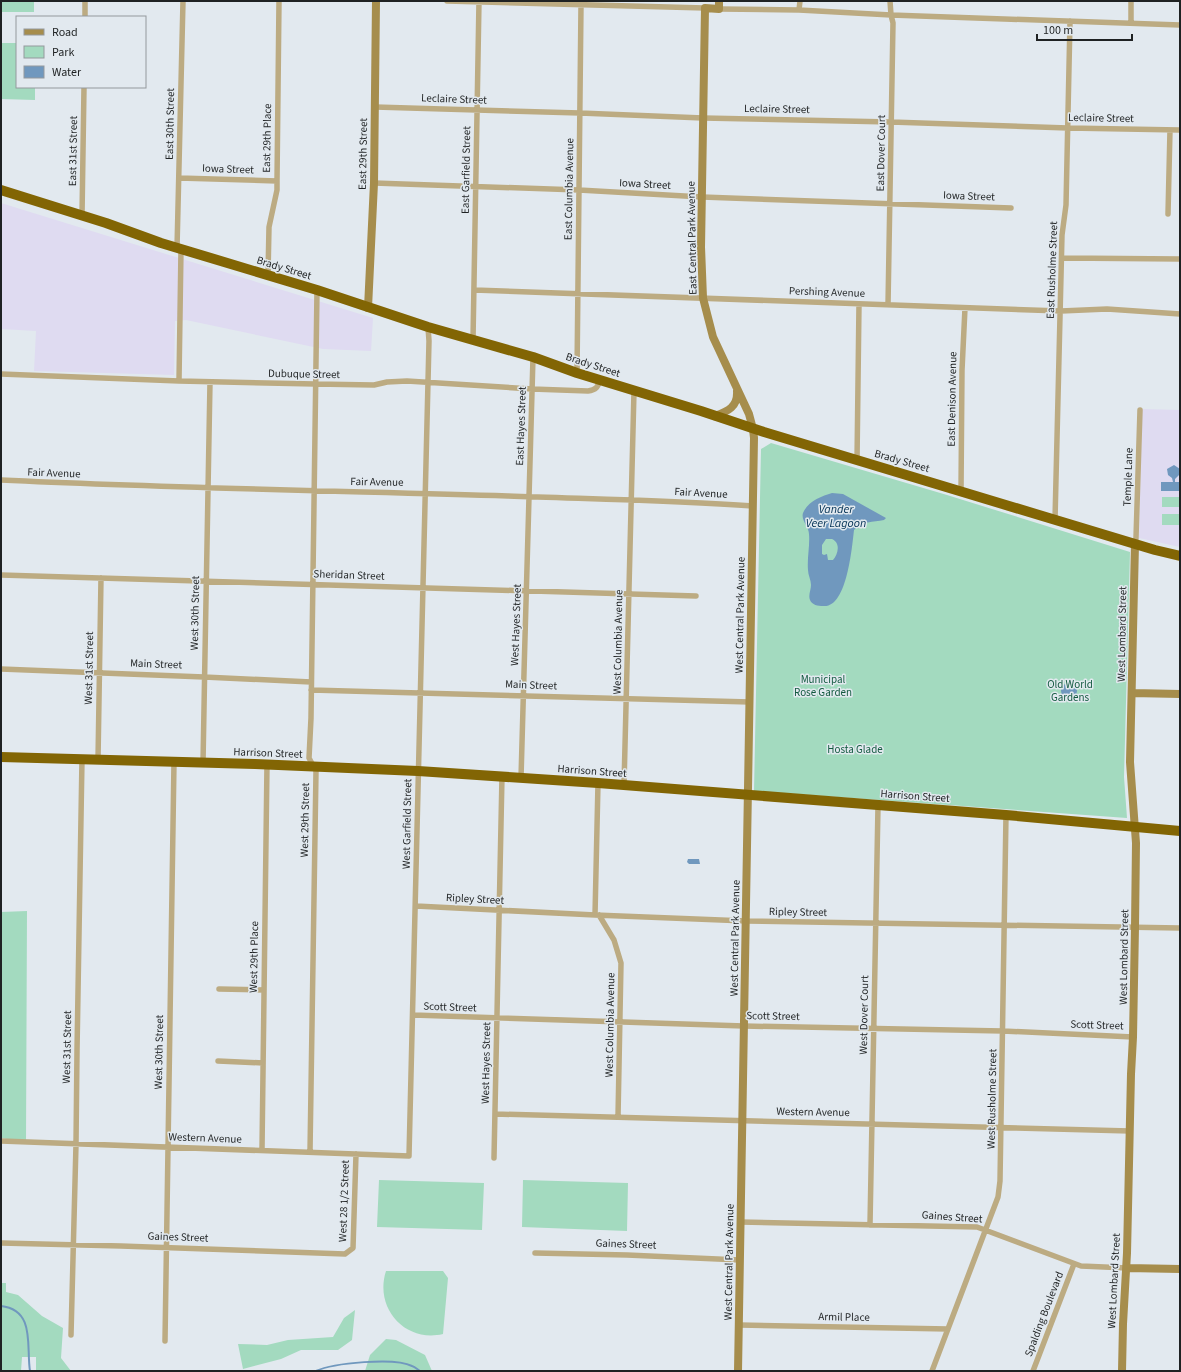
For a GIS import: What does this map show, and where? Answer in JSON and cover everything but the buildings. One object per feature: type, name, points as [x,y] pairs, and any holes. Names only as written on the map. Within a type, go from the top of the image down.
[{"type":"highway","name":"Brady Street","points":[[1,190],[179,249],[316,290],[428,327],[533,357],[577,373],[753,429],[1135,544],[1180,556]]},
{"type":"highway","name":"Harrison Street","points":[[1,757],[267,764],[502,776],[1006,815],[1180,831]]},
{"type":"street","points":[[85,1],[85,16]]},
{"type":"street","name":"East 30th Street","points":[[179,381],[178,178],[183,1]]},
{"type":"street","name":"East 29th Place","points":[[268,275],[268,227],[277,190],[279,1]]},
{"type":"street","name":"East 29th Street","points":[[368,308],[374,183],[376,1]]},
{"type":"street","points":[[447,1],[581,5],[598,3],[705,8],[719,5],[890,15],[1180,25]]},
{"type":"street","points":[[800,1],[800,10]]},
{"type":"street","name":"East Dover Court","points":[[888,305],[893,23],[890,15],[890,1]]},
{"type":"street","points":[[1131,1],[1131,23]]},
{"type":"street","name":"East Garfield Street","points":[[473,340],[479,2]]},
{"type":"street","name":"East Columbia Avenue","points":[[577,373],[581,5]]},
{"type":"street","name":"East Central Park Avenue","points":[[705,8],[701,247],[703,298],[713,337],[749,414],[753,429],[753,506]]},
{"type":"street","name":"East Rusholme Street","points":[[1055,520],[1063,228],[1066,205],[1070,21]]},
{"type":"street","name":"East 31st Street","points":[[82,216],[84,88]]},
{"type":"street","name":"Leclaire Street","points":[[375,107],[703,118],[1180,130]]},
{"type":"street","points":[[1168,214],[1170,130]]},
{"type":"street","name":"Iowa Street","points":[[178,178],[277,181]]},
{"type":"street","name":"Iowa Street","points":[[374,183],[1011,208]]},
{"type":"street","points":[[1062,258],[1180,260]]},
{"type":"street","points":[[314,491],[316,290]]},
{"type":"street","name":"Pershing Avenue","points":[[474,290],[1061,311],[1107,309],[1180,314]]},
{"type":"street","points":[[857,461],[859,304]]},
{"type":"street","name":"East Denison Avenue","points":[[961,491],[962,370],[965,308]]},
{"type":"street","points":[[425,493],[428,327]]},
{"type":"street","name":"East Hayes Street","points":[[529,497],[533,357]]},
{"type":"street","name":"Dubuque Street","points":[[1,374],[210,382],[315,384],[374,385],[387,382],[408,381],[532,389],[592,390],[595,390],[598,387],[600,380]]},
{"type":"street","points":[[208,488],[210,382]]},
{"type":"street","points":[[715,416],[730,410],[733,407],[737,395],[736,388]]},
{"type":"street","points":[[631,500],[634,391]]},
{"type":"street","name":"Temple Lane","points":[[1135,544],[1140,410]]},
{"type":"street","name":"Fair Avenue","points":[[1,480],[208,488],[698,502],[753,506]]},
{"type":"street","name":"West 30th Street","points":[[202,763],[208,488]]},
{"type":"street","name":"West 29th Street","points":[[310,1152],[316,772],[309,758],[314,491]]},
{"type":"street","name":"West Garfield Street","points":[[409,1156],[425,493]]},
{"type":"street","name":"West Hayes Street","points":[[521,778],[529,497]]},
{"type":"street","name":"West Columbia Avenue","points":[[624,785],[631,500]]},
{"type":"street","name":"West Central Park Avenue","points":[[738,1371],[753,506]]},
{"type":"street","name":"West Lombard Street","points":[[1122,1371],[1123,1324],[1127,1268],[1130,1074],[1133,1036],[1135,927],[1135,828],[1130,762],[1135,544]]},
{"type":"street","name":"Sheridan Street","points":[[1,575],[696,596]]},
{"type":"street","name":"West 31st Street","points":[[98,760],[101,578]]},
{"type":"street","name":"Main Street","points":[[1,669],[311,682]]},
{"type":"street","name":"Main Street","points":[[311,690],[750,702]]},
{"type":"street","points":[[1132,693],[1180,694]]},
{"type":"street","name":"West 31st Street","points":[[71,1335],[76,1144],[76,1051],[82,759]]},
{"type":"street","name":"West 30th Street","points":[[165,1341],[174,762]]},
{"type":"street","name":"West 29th Place","points":[[262,1150],[267,764]]},
{"type":"street","name":"West Hayes Street","points":[[494,1158],[502,776]]},
{"type":"street","points":[[597,915],[598,783]]},
{"type":"street","name":"West Dover Court","points":[[870,1225],[878,806]]},
{"type":"street","name":"West Rusholme Street","points":[[932,1371],[998,1197],[1000,1181],[1006,815]]},
{"type":"street","name":"Ripley Street","points":[[416,906],[746,921],[1180,928]]},
{"type":"street","name":"West Columbia Avenue","points":[[597,915],[614,940],[621,963],[618,1117]]},
{"type":"street","points":[[219,989],[264,990]]},
{"type":"street","name":"Scott Street","points":[[413,1015],[621,1023],[1003,1031],[1133,1036]]},
{"type":"street","points":[[218,1061],[263,1063]]},
{"type":"street","name":"Western Avenue","points":[[495,1114],[1130,1131]]},
{"type":"street","name":"Western Avenue","points":[[1,1141],[409,1156]]},
{"type":"street","name":"West 28 1/2 Street","points":[[353,1248],[356,1154]]},
{"type":"street","name":"Gaines Street","points":[[740,1222],[977,1227],[1074,1264],[1086,1267],[1180,1269]]},
{"type":"street","name":"Gaines Street","points":[[1,1243],[166,1247],[344,1254],[353,1248]]},
{"type":"street","name":"Gaines Street","points":[[535,1253],[740,1260]]},
{"type":"street","name":"Spalding Boulevard","points":[[1033,1371],[1074,1264]]},
{"type":"street","name":"Armil Place","points":[[738,1324],[948,1329]]},
{"type":"shaded area","points":[[1,203],[373,318],[371,351],[323,349],[186,320],[175,321],[174,375],[34,371],[36,331],[1,329]]},
{"type":"shaded area","points":[[1142,409],[1180,410],[1180,547],[1139,538]]},
{"type":"green space","points":[[1,1],[34,1],[34,12],[1,12]]},
{"type":"green space","points":[[1,43],[16,43],[16,88],[35,88],[35,100],[1,99]]},
{"type":"green space","points":[[771,443],[947,495],[1130,552],[1124,777],[1127,818],[754,791],[761,449]]},
{"type":"green space","points":[[1162,497],[1180,497],[1180,507],[1162,507]]},
{"type":"green space","points":[[1162,514],[1180,514],[1180,525],[1162,525]]},
{"type":"green space","points":[[27,911],[26,1142],[1,1138],[1,912]]},
{"type":"green space","points":[[379,1180],[484,1183],[482,1230],[377,1227]]},
{"type":"green space","points":[[523,1180],[628,1183],[627,1231],[522,1227]]},
{"type":"green space","points":[[386,1271],[443,1271],[448,1278],[443,1334],[429,1335],[416,1333],[405,1328],[396,1320],[389,1310],[384,1298],[383,1285]]},
{"type":"green space","points":[[1,1283],[6,1283],[6,1292],[18,1295],[42,1316],[63,1328],[61,1358],[71,1371],[36,1371],[36,1357],[22,1357],[21,1371],[1,1371]]},
{"type":"green space","points":[[355,1310],[352,1340],[338,1350],[301,1350],[281,1359],[243,1369],[238,1344],[267,1345],[288,1340],[333,1337],[344,1318]]},
{"type":"green space","points":[[386,1339],[396,1340],[425,1355],[432,1371],[365,1371],[370,1355]]},
{"type":"water","points":[[1174,465],[1180,469],[1180,474],[1175,479],[1175,482],[1180,482],[1180,491],[1161,491],[1161,482],[1173,482],[1172,478],[1168,475],[1167,469]]},
{"type":"water","name":"Vander Veer Lagoon","points":[[832,493],[843,494],[886,518],[884,520],[864,523],[854,530],[850,562],[843,588],[838,598],[831,604],[821,606],[811,602],[809,598],[811,581],[808,572],[809,531],[803,520],[803,514],[809,504],[820,497]],"holes":[[[826,539],[832,539],[837,543],[838,549],[833,560],[828,560],[827,554],[822,554],[822,545]]]},
{"type":"water","points":[[1066,683],[1072,683],[1077,688],[1075,697],[1072,699],[1066,699],[1061,694],[1061,688]]},
{"type":"water","points":[[688,859],[699,859],[700,864],[689,864],[687,862]]},
{"type":"waterway","points":[[1,1306],[12,1309],[20,1314],[25,1322],[30,1371]]},
{"type":"waterway","points":[[316,1371],[324,1368],[364,1362],[404,1363],[413,1366],[420,1371]]},
{"type":"park label","name":"Municipal Rose Garden","points":[[823,685]]},
{"type":"park label","name":"Old World Gardens","points":[[1070,690]]},
{"type":"park label","name":"Hosta Glade","points":[[855,749]]}]
